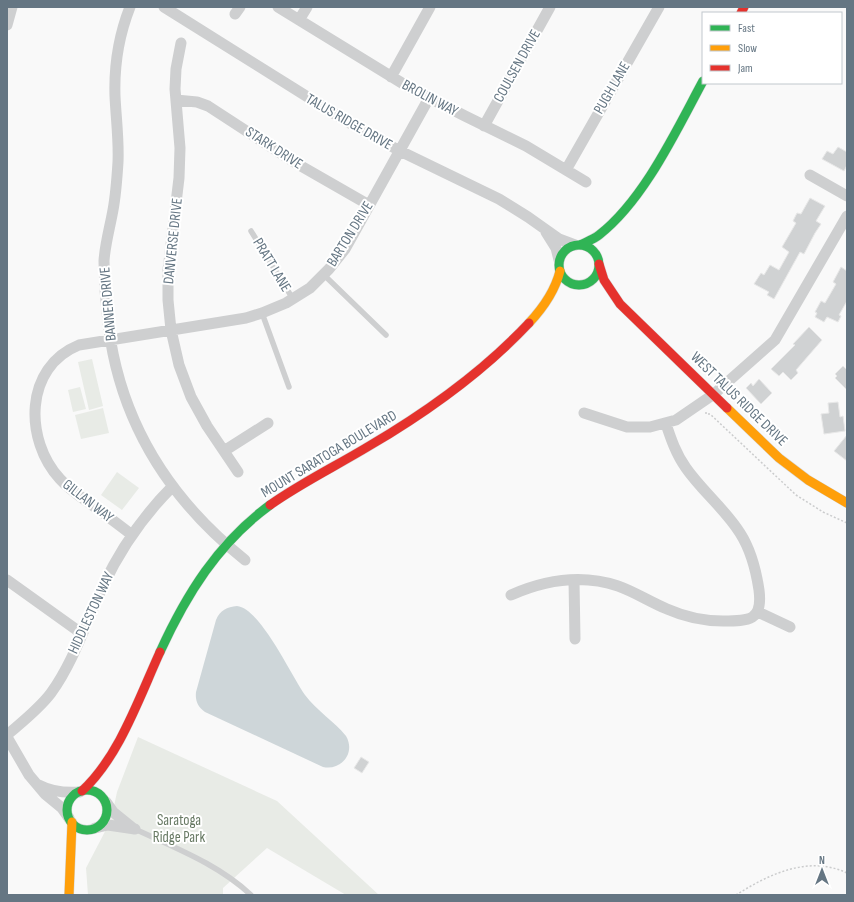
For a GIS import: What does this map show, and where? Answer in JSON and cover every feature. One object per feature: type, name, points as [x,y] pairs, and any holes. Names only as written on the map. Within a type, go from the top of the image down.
[{"type":"street","points":[[7,25],[12,7]]},
{"type":"street","name":"BANNER DRIVE","points":[[130,7],[121,39],[115,81],[118,134],[117,179],[106,248],[104,274],[110,340],[121,385],[134,420],[151,454],[172,487],[205,525],[226,545],[245,560]]},
{"type":"street","name":"TALUS RIDGE DRIVE","points":[[164,7],[313,101],[400,151],[498,199],[563,241],[577,245]]},
{"type":"street","name":"BROLIN WAY","points":[[278,7],[391,77],[429,98],[526,146],[586,182]]},
{"type":"street","points":[[299,20],[307,7]]},
{"type":"street","points":[[391,77],[430,7]]},
{"type":"street","name":"COULSEN DRIVE","points":[[484,126],[550,7]]},
{"type":"street","name":"PUGH LANE","points":[[566,170],[659,7]]},
{"type":"street","name":"DANVERSE DRIVE","points":[[181,42],[176,69],[176,100],[180,163],[178,194],[168,270],[168,300],[171,330],[179,364],[189,392],[199,412],[238,472]]},
{"type":"street","points":[[615,222],[595,238],[566,249],[560,266],[567,281],[575,285],[585,284],[594,278],[599,270],[601,247],[615,222],[658,162],[702,84]]},
{"type":"street","name":"BARTON DRIVE","points":[[110,340],[246,318],[262,314],[293,299],[310,288],[324,275],[344,249],[429,98]]},
{"type":"street","name":"STARK DRIVE","points":[[176,100],[197,102],[208,106],[300,165],[369,205]]},
{"type":"street","points":[[810,175],[847,196]]},
{"type":"street","points":[[584,413],[627,427],[644,428],[666,424],[686,414],[714,394],[775,340],[847,216]]},
{"type":"street","name":"TALUS RIDGE DRIVE","points":[[540,226],[552,242],[560,266]]},
{"type":"street","points":[[577,245],[590,247],[594,251],[599,262]]},
{"type":"street","name":"WEST TALUS RIDGE DRIVE","points":[[599,262],[604,280],[620,304]]},
{"type":"street","name":"MOUNT SARATOGA BOULEVARD","points":[[542,307],[555,286],[560,266]]},
{"type":"street","name":"WEST TALUS RIDGE DRIVE","points":[[585,284],[598,288],[620,304],[793,470],[847,503]]},
{"type":"street","name":"MOUNT SARATOGA BOULEVARD","points":[[104,800],[105,781],[109,760],[134,711],[180,610],[202,574],[226,545],[250,521],[278,500],[380,440],[453,392],[508,343],[542,307],[564,289],[575,285]]},
{"type":"street","name":"GILLAN WAY","points":[[110,340],[73,348],[63,354],[52,364],[46,372],[38,389],[35,405],[36,424],[38,439],[43,453],[53,472],[68,487],[132,535]]},
{"type":"street","points":[[224,451],[268,423]]},
{"type":"street","points":[[512,595],[546,582],[590,580],[619,586],[678,614],[702,620],[743,621],[752,618],[758,612],[760,604],[758,582],[754,564],[746,544],[734,523],[693,477],[682,462],[674,447],[666,424]]},
{"type":"street","name":"HIDDLESTON WAY","points":[[7,736],[50,694],[62,675],[112,567],[132,535],[172,487]]},
{"type":"street","points":[[7,580],[81,633]]},
{"type":"street","points":[[574,580],[575,639]]},
{"type":"street","points":[[758,612],[790,627]]},
{"type":"street","points":[[7,736],[24,767],[37,784],[45,794],[62,808],[70,820],[80,828],[93,829],[113,826],[134,829]]},
{"type":"street","name":"MOUNT SARATOGA BOULEVARD","points":[[81,791],[93,780],[109,760]]},
{"type":"street","points":[[37,784],[47,789],[56,791],[71,792],[87,790],[96,792],[113,812],[134,829]]},
{"type":"street","points":[[69,895],[72,834],[68,813],[69,802],[75,794],[81,791]]},
{"type":"street","points":[[70,871],[81,840],[93,829],[100,826],[106,818],[107,812],[104,800]]},
{"type":"lane","name":"PRATT LANE","points":[[251,231],[293,299]]},
{"type":"lane","points":[[324,275],[386,336]]},
{"type":"lane","points":[[262,314],[289,386]]},
{"type":"lane","points":[[134,829],[210,864],[233,879],[251,895]]},
{"type":"path","points":[[706,408],[706,414],[710,414],[796,495],[823,512],[847,523]]},
{"type":"path","points":[[736,895],[766,877],[796,868],[821,866],[837,869],[847,873]]},
{"type":"green space","points":[[92,359],[103,406],[89,410],[78,362]]},
{"type":"green space","points":[[80,387],[86,409],[73,412],[68,390]]},
{"type":"green space","points":[[103,408],[109,433],[81,439],[75,415]]},
{"type":"green space","points":[[117,472],[139,488],[122,510],[101,495]]},
{"type":"green space","name":"Saratoga Ridge Park","points":[[138,737],[277,801],[379,895],[346,895],[267,848],[223,888],[223,895],[88,895],[86,868],[111,820],[117,792]]},
{"type":"shaded area","points":[[237,606],[246,610],[255,618],[265,630],[305,695],[346,736],[349,742],[349,749],[348,754],[341,763],[330,768],[323,767],[205,712],[200,708],[196,698],[196,692],[216,620],[224,610]]},
{"type":"building","points":[[838,147],[847,152],[847,165],[844,171],[822,159],[827,151],[833,154]]},
{"type":"building","points":[[810,198],[825,206],[816,221],[821,224],[804,254],[800,252],[774,299],[767,295],[769,292],[754,284],[761,273],[764,275],[770,265],[779,270],[789,252],[782,247],[796,223],[793,221],[797,213],[801,214]]},
{"type":"building","points":[[841,267],[847,271],[847,301],[839,315],[841,316],[838,322],[827,317],[824,322],[815,317],[817,313],[815,312],[821,301],[825,303],[836,284],[833,282]]},
{"type":"building","points":[[809,327],[822,340],[796,370],[798,373],[791,380],[783,372],[779,376],[771,369],[795,345],[793,344]]},
{"type":"building","points":[[843,366],[847,370],[847,390],[835,378],[837,376],[835,374]]},
{"type":"building","points":[[759,379],[772,393],[761,404],[746,388],[751,383],[753,386]]},
{"type":"building","points":[[838,402],[840,417],[843,416],[845,431],[824,434],[821,414],[829,413],[828,403]]},
{"type":"building","points":[[847,435],[847,461],[834,451]]},
{"type":"building","points":[[361,757],[369,762],[362,773],[354,768]]},
{"type":"traffic: fast","points":[[580,245],[599,235],[615,220],[645,184],[658,164],[702,83]]},
{"type":"traffic: fast","points":[[583,245],[590,248],[596,254],[599,265],[598,273],[590,282],[583,285],[575,285],[568,282],[560,273],[559,261],[562,254],[571,246],[583,245]]},
{"type":"traffic: fast","points":[[160,652],[181,610],[205,571],[235,536],[251,520],[270,505]]},
{"type":"traffic: fast","points":[[87,790],[95,792],[101,796],[105,802],[107,810],[105,818],[101,824],[95,828],[87,830],[79,828],[73,824],[69,818],[67,810],[69,802],[73,796],[79,792],[87,790]]},
{"type":"traffic: slow","points":[[529,323],[548,299],[560,271]]},
{"type":"traffic: slow","points":[[727,408],[779,458],[808,480],[847,503]]},
{"type":"traffic: slow","points":[[69,895],[72,822]]},
{"type":"traffic: jam","points":[[742,12],[744,7]]},
{"type":"traffic: jam","points":[[599,264],[604,280],[620,304],[727,408]]},
{"type":"traffic: jam","points":[[270,505],[306,482],[391,433],[433,405],[493,358],[529,323]]},
{"type":"traffic: jam","points":[[82,791],[107,761],[117,744],[136,707],[160,652]]}]
